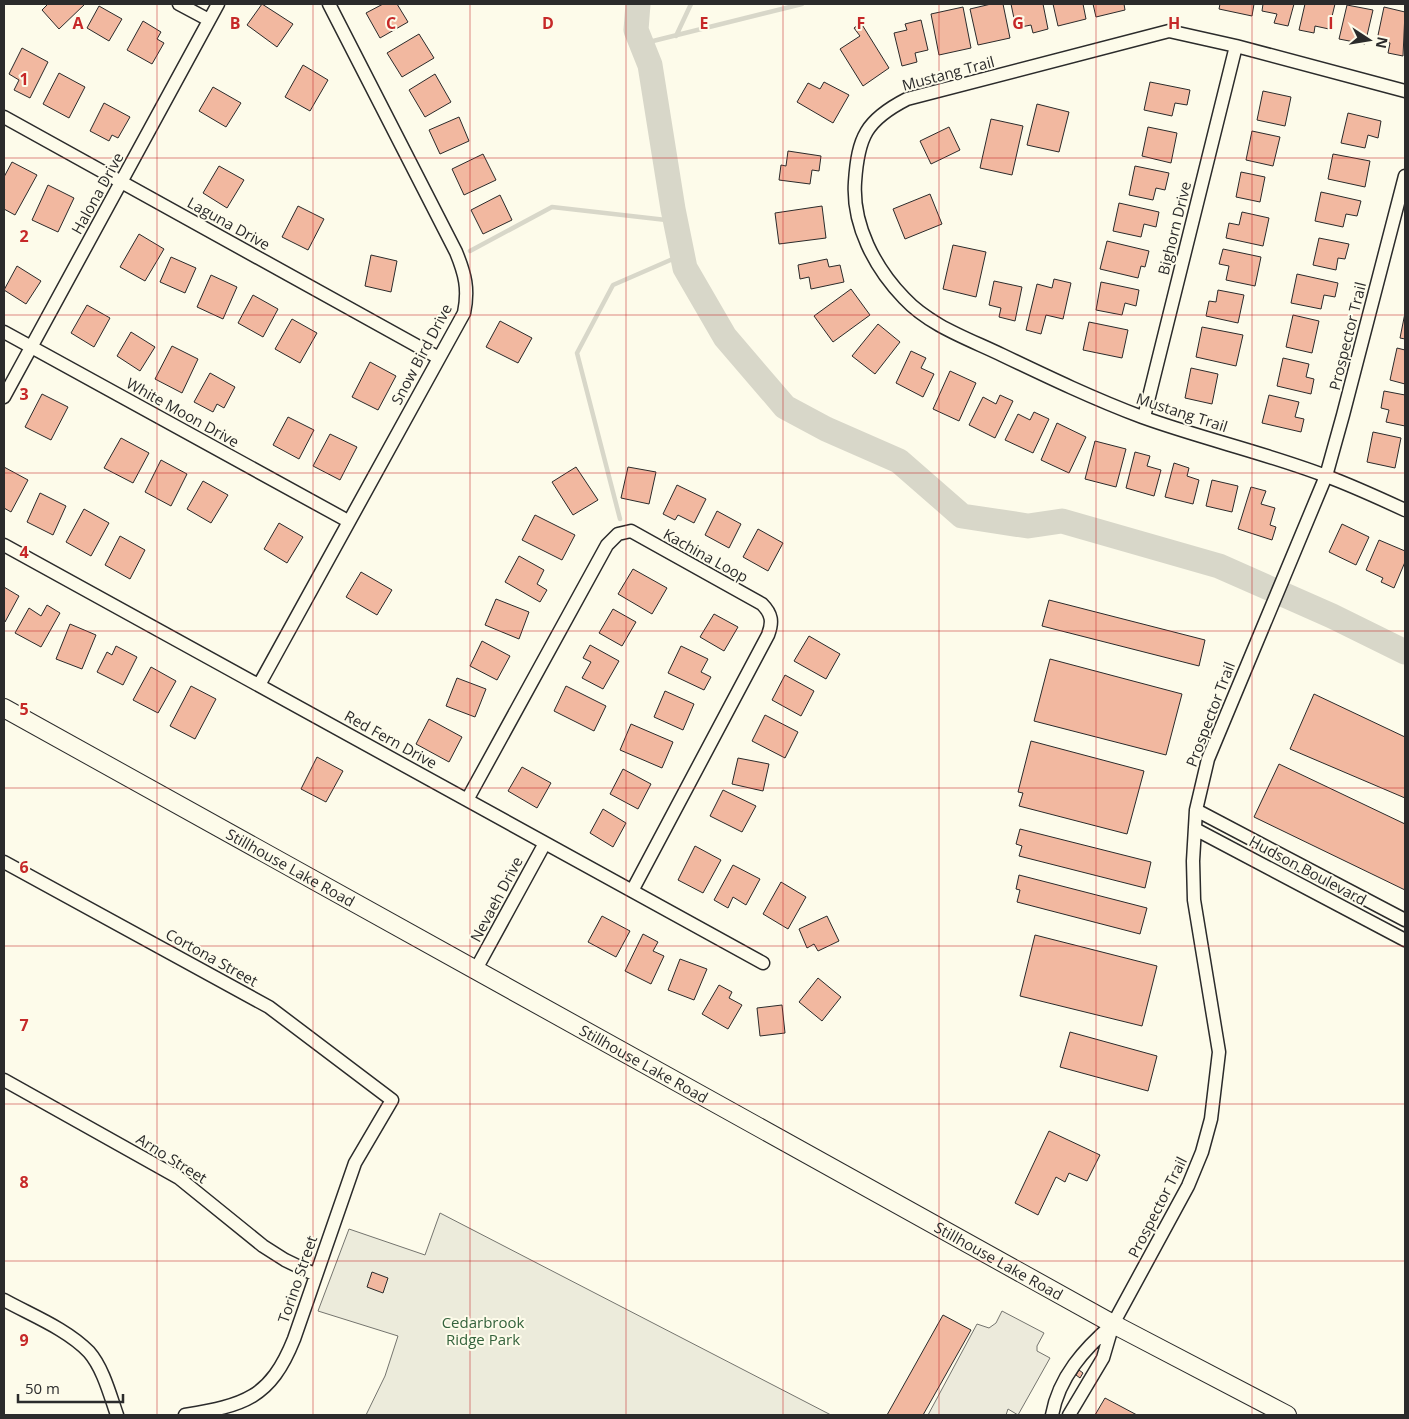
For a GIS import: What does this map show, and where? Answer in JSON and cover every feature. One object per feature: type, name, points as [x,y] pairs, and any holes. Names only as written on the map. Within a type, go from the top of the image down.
[{"type":"main road","name":"Stillhouse Lake Road","points":[[4,708],[1113,1324],[1287,1415]]},
{"type":"street","points":[[179,4],[209,20]]},
{"type":"street","name":"Halona Drive","points":[[4,397],[218,4]]},
{"type":"street","name":"Snow Bird Drive","points":[[259,685],[464,313],[468,297],[467,277],[456,252],[329,4]]},
{"type":"street","name":"Mustang Trail","points":[[1405,92],[1236,46],[1169,31],[907,99],[883,111],[865,132],[856,155],[854,192],[860,228],[878,265],[904,299],[934,322],[1079,392],[1144,418],[1326,476],[1405,510]]},
{"type":"street","name":"Bighorn Drive","points":[[1144,418],[1236,46]]},
{"type":"street","name":"Laguna Drive","points":[[4,117],[439,358]]},
{"type":"street","name":"Prospector Trail","points":[[1069,1415],[1103,1358],[1113,1324],[1188,1186],[1202,1152],[1214,1101],[1219,1052],[1194,900],[1196,810],[1208,759],[1326,476],[1344,415],[1404,184]]},
{"type":"street","name":"White Moon Drive","points":[[4,332],[348,521]]},
{"type":"street","name":"Kachina Loop","points":[[467,800],[606,545],[618,534],[631,531],[762,604],[770,612],[772,624],[768,636],[632,891]]},
{"type":"street","name":"Red Fern Drive","points":[[4,544],[762,963]]},
{"type":"street","name":"Hudson Boulevard","points":[[1196,810],[1405,920]]},
{"type":"street","name":"Hudson Boulevard","points":[[1195,829],[1405,940]]},
{"type":"street","name":"Nevaeh Drive","points":[[475,971],[545,842]]},
{"type":"street","name":"Cortona Street","points":[[4,862],[269,1007],[392,1100]]},
{"type":"street","name":"Arno Street","points":[[4,1080],[179,1178],[263,1246],[285,1260],[316,1275]]},
{"type":"street","name":"Torino Street","points":[[185,1415],[235,1405],[263,1389],[274,1378],[292,1345],[355,1163],[392,1100]]},
{"type":"street","points":[[4,1300],[60,1331],[90,1353],[98,1366],[117,1415]]},
{"type":"street","name":"Prospector Trail","points":[[1052,1415],[1055,1397],[1084,1350],[1113,1324]]},
{"type":"green space","name":"Cedarbrook Ridge Park","points":[[440,1213],[831,1415],[366,1415],[385,1376],[398,1336],[318,1311],[349,1229],[425,1255]]},
{"type":"shaded area","points":[[1002,1311],[1044,1333],[1037,1346],[1037,1351],[1050,1358],[1018,1415],[1008,1409],[1006,1415],[928,1415],[977,1324],[989,1328],[996,1323]]},
{"type":"building","points":[[48,4],[85,4],[59,29],[42,10]]},
{"type":"building","points":[[262,4],[293,24],[277,47],[247,25]]},
{"type":"building","points":[[383,4],[397,4],[408,22],[380,38],[366,13]]},
{"type":"building","points":[[991,4],[1003,4],[1010,38],[978,45],[970,9]]},
{"type":"building","points":[[1011,4],[1043,4],[1048,29],[1033,33],[1031,25],[1016,28]]},
{"type":"building","points":[[1053,4],[1083,4],[1086,19],[1058,26]]},
{"type":"building","points":[[1093,4],[1124,4],[1125,10],[1096,17]]},
{"type":"building","points":[[1220,4],[1254,4],[1252,16],[1219,9]]},
{"type":"building","points":[[1263,4],[1294,4],[1288,26],[1274,23],[1277,14],[1262,11]]},
{"type":"building","points":[[1305,4],[1335,4],[1329,29],[1315,26],[1314,33],[1299,30]]},
{"type":"building","points":[[1347,5],[1373,10],[1365,44],[1339,39]]},
{"type":"building","points":[[99,6],[122,19],[109,41],[87,28]]},
{"type":"building","points":[[963,7],[971,48],[939,55],[931,14]]},
{"type":"building","points":[[1384,7],[1405,12],[1403,56],[1388,53],[1390,43],[1377,40]]},
{"type":"building","points":[[921,20],[928,50],[915,53],[917,62],[902,66],[894,33],[907,30],[905,24]]},
{"type":"building","points":[[143,21],[161,32],[157,39],[164,43],[152,64],[127,50]]},
{"type":"building","points":[[861,23],[889,68],[863,86],[840,49],[860,36],[854,28]]},
{"type":"building","points":[[419,34],[434,58],[402,77],[387,53]]},
{"type":"building","points":[[22,48],[48,62],[30,98],[14,90],[19,80],[9,74]]},
{"type":"building","points":[[303,65],[328,80],[310,111],[285,97]]},
{"type":"building","points":[[59,73],[85,87],[69,118],[43,104]]},
{"type":"building","points":[[435,74],[451,102],[425,117],[409,90]]},
{"type":"building","points":[[824,82],[849,95],[833,123],[797,102],[808,83],[820,89]]},
{"type":"building","points":[[1150,82],[1190,90],[1187,105],[1175,103],[1172,116],[1144,110]]},
{"type":"building","points":[[213,87],[241,103],[226,127],[199,111]]},
{"type":"building","points":[[1263,91],[1291,97],[1285,126],[1257,120]]},
{"type":"building","points":[[104,103],[130,117],[118,138],[112,135],[109,141],[90,131]]},
{"type":"building","points":[[1037,104],[1069,112],[1059,152],[1027,145]]},
{"type":"building","points":[[1348,113],[1381,121],[1378,138],[1368,135],[1365,148],[1341,143]]},
{"type":"building","points":[[459,117],[469,141],[440,154],[429,130]]},
{"type":"building","points":[[991,119],[1023,126],[1012,175],[980,168]]},
{"type":"building","points":[[949,127],[960,150],[931,164],[920,141]]},
{"type":"building","points":[[1148,127],[1177,133],[1171,163],[1142,156]]},
{"type":"building","points":[[1252,131],[1280,137],[1273,166],[1246,160]]},
{"type":"building","points":[[788,151],[821,156],[819,171],[812,170],[810,184],[779,180],[781,165],[786,166]]},
{"type":"building","points":[[483,154],[496,180],[464,195],[452,169]]},
{"type":"building","points":[[1333,154],[1370,161],[1365,187],[1328,179]]},
{"type":"building","points":[[12,162],[37,175],[15,215],[4,209],[4,177]]},
{"type":"building","points":[[219,166],[244,180],[227,208],[203,193]]},
{"type":"building","points":[[1135,166],[1169,173],[1165,190],[1156,188],[1153,200],[1129,195]]},
{"type":"building","points":[[1241,172],[1265,177],[1260,202],[1236,197]]},
{"type":"building","points":[[48,185],[74,198],[58,232],[32,220]]},
{"type":"building","points":[[1321,192],[1361,201],[1357,216],[1346,214],[1343,227],[1315,221]]},
{"type":"building","points":[[930,194],[942,224],[905,239],[893,209]]},
{"type":"building","points":[[500,195],[512,220],[483,234],[471,210]]},
{"type":"building","points":[[1119,203],[1159,212],[1156,227],[1144,224],[1141,237],[1113,231]]},
{"type":"building","points":[[298,206],[324,219],[308,250],[282,237]]},
{"type":"building","points":[[822,206],[826,238],[779,244],[775,213]]},
{"type":"building","points":[[1242,212],[1269,218],[1263,246],[1226,238],[1229,223],[1239,225]]},
{"type":"building","points":[[139,234],[164,249],[145,281],[120,267]]},
{"type":"building","points":[[1319,238],[1349,244],[1345,259],[1338,258],[1336,270],[1313,265]]},
{"type":"building","points":[[1107,241],[1149,251],[1145,267],[1141,266],[1138,278],[1100,269]]},
{"type":"building","points":[[953,245],[986,252],[976,297],[943,289]]},
{"type":"building","points":[[1223,249],[1261,257],[1255,286],[1226,280],[1229,266],[1219,264]]},
{"type":"building","points":[[371,255],[397,261],[391,292],[365,286]]},
{"type":"building","points":[[171,257],[196,268],[185,293],[160,282]]},
{"type":"building","points":[[827,259],[829,267],[840,265],[844,282],[811,289],[809,277],[800,279],[798,265]]},
{"type":"building","points":[[17,266],[41,281],[26,304],[4,290]]},
{"type":"building","points":[[1297,274],[1338,283],[1335,297],[1324,295],[1321,309],[1291,303]]},
{"type":"building","points":[[211,275],[237,287],[223,319],[197,307]]},
{"type":"building","points":[[1054,279],[1071,283],[1063,319],[1046,315],[1041,334],[1026,330],[1037,284],[1052,288]]},
{"type":"building","points":[[994,281],[1022,287],[1015,321],[999,317],[1001,308],[989,305]]},
{"type":"building","points":[[1101,282],[1139,290],[1136,306],[1125,303],[1122,315],[1096,310]]},
{"type":"building","points":[[851,289],[870,315],[833,342],[814,316]]},
{"type":"building","points":[[1218,290],[1244,295],[1238,323],[1206,316],[1209,301],[1216,302]]},
{"type":"building","points":[[253,295],[278,309],[263,337],[238,323]]},
{"type":"building","points":[[87,305],[110,318],[94,347],[71,333]]},
{"type":"building","points":[[1405,313],[1405,339],[1400,338]]},
{"type":"building","points":[[1293,315],[1319,321],[1312,353],[1286,347]]},
{"type":"building","points":[[292,319],[317,333],[300,363],[275,349]]},
{"type":"building","points":[[500,321],[532,338],[518,363],[486,347]]},
{"type":"building","points":[[1089,322],[1128,330],[1122,358],[1083,350]]},
{"type":"building","points":[[878,324],[900,342],[875,374],[852,356]]},
{"type":"building","points":[[1202,327],[1243,335],[1236,366],[1196,357]]},
{"type":"building","points":[[131,332],[155,347],[140,371],[117,356]]},
{"type":"building","points":[[172,346],[198,359],[182,393],[155,379]]},
{"type":"building","points":[[1397,348],[1405,350],[1405,384],[1390,380]]},
{"type":"building","points":[[911,351],[926,358],[921,368],[934,374],[923,397],[896,383]]},
{"type":"building","points":[[1283,358],[1309,364],[1306,377],[1314,379],[1311,394],[1277,386]]},
{"type":"building","points":[[370,362],[396,376],[378,410],[352,397]]},
{"type":"building","points":[[1191,368],[1218,374],[1212,404],[1185,398]]},
{"type":"building","points":[[950,371],[976,383],[959,421],[933,409]]},
{"type":"building","points":[[210,373],[235,387],[224,408],[217,404],[213,412],[194,402]]},
{"type":"building","points":[[1384,391],[1405,395],[1405,426],[1386,422],[1389,410],[1381,408]]},
{"type":"building","points":[[42,394],[68,407],[51,440],[25,427]]},
{"type":"building","points":[[1000,395],[1013,401],[995,438],[969,425],[983,397],[996,404]]},
{"type":"building","points":[[1269,395],[1299,402],[1295,417],[1304,419],[1301,432],[1262,423]]},
{"type":"building","points":[[1034,412],[1049,419],[1033,453],[1005,440],[1018,414],[1030,420]]},
{"type":"building","points":[[288,417],[314,430],[299,459],[273,445]]},
{"type":"building","points":[[1057,423],[1086,437],[1069,473],[1041,460]]},
{"type":"building","points":[[1373,432],[1401,438],[1395,468],[1367,462]]},
{"type":"building","points":[[330,434],[357,447],[340,480],[313,466]]},
{"type":"building","points":[[121,438],[149,453],[133,483],[104,468]]},
{"type":"building","points":[[1095,441],[1126,449],[1116,487],[1085,479]]},
{"type":"building","points":[[1135,452],[1150,456],[1147,466],[1161,470],[1154,496],[1126,488]]},
{"type":"building","points":[[161,460],[187,474],[171,506],[145,492]]},
{"type":"building","points":[[1174,463],[1189,468],[1187,476],[1199,480],[1193,504],[1165,497]]},
{"type":"building","points":[[4,467],[28,480],[11,512],[4,508]]},
{"type":"building","points":[[576,467],[598,500],[573,515],[552,482]]},
{"type":"building","points":[[628,467],[656,472],[649,504],[621,498]]},
{"type":"building","points":[[1212,480],[1238,486],[1232,512],[1206,506]]},
{"type":"building","points":[[203,481],[228,495],[211,523],[187,509]]},
{"type":"building","points":[[677,485],[706,499],[694,523],[678,515],[675,520],[663,514]]},
{"type":"building","points":[[1251,487],[1266,491],[1261,504],[1275,508],[1270,525],[1276,527],[1272,540],[1238,529]]},
{"type":"building","points":[[40,493],[66,506],[53,535],[27,522]]},
{"type":"building","points":[[84,509],[109,523],[91,556],[66,542]]},
{"type":"building","points":[[717,511],[741,524],[729,548],[705,535]]},
{"type":"building","points":[[535,515],[575,535],[562,560],[522,540]]},
{"type":"building","points":[[279,523],[303,537],[287,563],[264,549]]},
{"type":"building","points":[[1342,524],[1369,537],[1356,565],[1329,552]]},
{"type":"building","points":[[758,529],[783,543],[768,571],[743,557]]},
{"type":"building","points":[[120,536],[145,550],[130,579],[105,565]]},
{"type":"building","points":[[1379,540],[1405,551],[1405,562],[1394,588],[1381,582],[1383,578],[1366,570]]},
{"type":"building","points":[[519,556],[544,570],[537,584],[547,590],[540,602],[505,582]]},
{"type":"building","points":[[633,569],[667,588],[652,614],[618,594]]},
{"type":"building","points":[[361,572],[392,590],[377,615],[346,597]]},
{"type":"building","points":[[4,587],[19,596],[5,622],[4,622]]},
{"type":"building","points":[[496,599],[529,612],[519,639],[485,625]]},
{"type":"building","points":[[1049,600],[1205,640],[1199,666],[1042,626]]},
{"type":"building","points":[[47,605],[60,613],[41,647],[15,633],[29,608],[41,616]]},
{"type":"building","points":[[613,609],[636,622],[622,646],[599,633]]},
{"type":"building","points":[[714,614],[738,627],[724,651],[700,637]]},
{"type":"building","points":[[70,624],[96,635],[82,669],[56,659]]},
{"type":"building","points":[[809,636],[840,654],[826,679],[794,661]]},
{"type":"building","points":[[482,641],[510,656],[497,680],[470,666]]},
{"type":"building","points":[[590,645],[619,661],[603,689],[582,678],[591,662],[583,658]]},
{"type":"building","points":[[116,646],[137,657],[123,685],[97,672],[107,652],[112,655]]},
{"type":"building","points":[[681,646],[708,659],[701,672],[711,677],[704,690],[668,673]]},
{"type":"building","points":[[1050,659],[1182,694],[1166,755],[1034,721]]},
{"type":"building","points":[[151,667],[176,681],[158,713],[133,700]]},
{"type":"building","points":[[785,675],[814,691],[801,716],[772,700]]},
{"type":"building","points":[[457,678],[486,689],[475,717],[446,706]]},
{"type":"building","points":[[191,686],[216,699],[195,739],[170,726]]},
{"type":"building","points":[[566,686],[606,706],[594,731],[554,711]]},
{"type":"building","points":[[665,691],[694,704],[683,730],[654,717]]},
{"type":"building","points":[[1314,694],[1405,737],[1405,798],[1290,749]]},
{"type":"building","points":[[765,715],[798,732],[785,758],[752,741]]},
{"type":"building","points":[[429,719],[462,737],[449,762],[416,744]]},
{"type":"building","points":[[631,724],[673,742],[662,768],[620,750]]},
{"type":"building","points":[[1031,741],[1144,771],[1127,834],[1019,806],[1023,793],[1018,792]]},
{"type":"building","points":[[317,757],[343,771],[326,802],[301,789]]},
{"type":"building","points":[[738,758],[769,764],[763,791],[732,784]]},
{"type":"building","points":[[1279,764],[1405,824],[1405,890],[1254,817]]},
{"type":"building","points":[[522,767],[551,783],[537,808],[508,791]]},
{"type":"building","points":[[623,769],[651,784],[638,809],[610,794]]},
{"type":"building","points":[[723,790],[756,806],[742,832],[710,816]]},
{"type":"building","points":[[603,809],[626,823],[613,847],[590,833]]},
{"type":"building","points":[[1020,829],[1151,862],[1145,888],[1019,856],[1022,846],[1016,844]]},
{"type":"building","points":[[695,846],[721,860],[703,893],[678,880]]},
{"type":"building","points":[[733,865],[760,879],[746,905],[733,897],[728,908],[714,900]]},
{"type":"building","points":[[1019,875],[1147,908],[1140,934],[1017,902],[1020,890],[1016,889]]},
{"type":"building","points":[[781,882],[806,897],[788,929],[763,914]]},
{"type":"building","points":[[602,916],[630,931],[616,957],[588,942]]},
{"type":"building","points":[[827,916],[839,941],[818,951],[814,944],[807,948],[799,929]]},
{"type":"building","points":[[643,934],[658,942],[653,951],[664,956],[651,984],[625,971]]},
{"type":"building","points":[[1035,935],[1157,966],[1142,1026],[1020,996]]},
{"type":"building","points":[[680,959],[707,969],[694,1000],[668,990]]},
{"type":"building","points":[[818,978],[841,997],[822,1021],[799,1002]]},
{"type":"building","points":[[719,985],[732,992],[729,998],[742,1005],[728,1029],[702,1014]]},
{"type":"building","points":[[782,1005],[785,1033],[760,1036],[757,1008]]},
{"type":"building","points":[[1070,1032],[1157,1056],[1148,1091],[1060,1067]]},
{"type":"building","points":[[1049,1131],[1100,1155],[1087,1181],[1069,1173],[1065,1182],[1056,1177],[1038,1215],[1015,1203]]},
{"type":"building","points":[[372,1272],[388,1278],[383,1293],[367,1287]]},
{"type":"building","points":[[943,1315],[971,1330],[923,1415],[887,1415]]},
{"type":"building","points":[[1079,1370],[1083,1373],[1080,1378],[1076,1375]]},
{"type":"building","points":[[1105,1398],[1137,1415],[1095,1415]]},
{"type":"waterway","points":[[638,4],[636,30],[650,65],[673,209],[685,268],[725,337],[785,407],[826,429],[899,461],[962,516],[1028,526],[1062,521],[1219,566],[1332,616],[1405,652]]},
{"type":"waterway","points":[[676,36],[691,4]]},
{"type":"waterway","points":[[641,44],[802,4]]},
{"type":"waterway","points":[[470,251],[552,207],[675,221]]},
{"type":"waterway","points":[[620,519],[577,353],[613,285],[682,255]]}]
